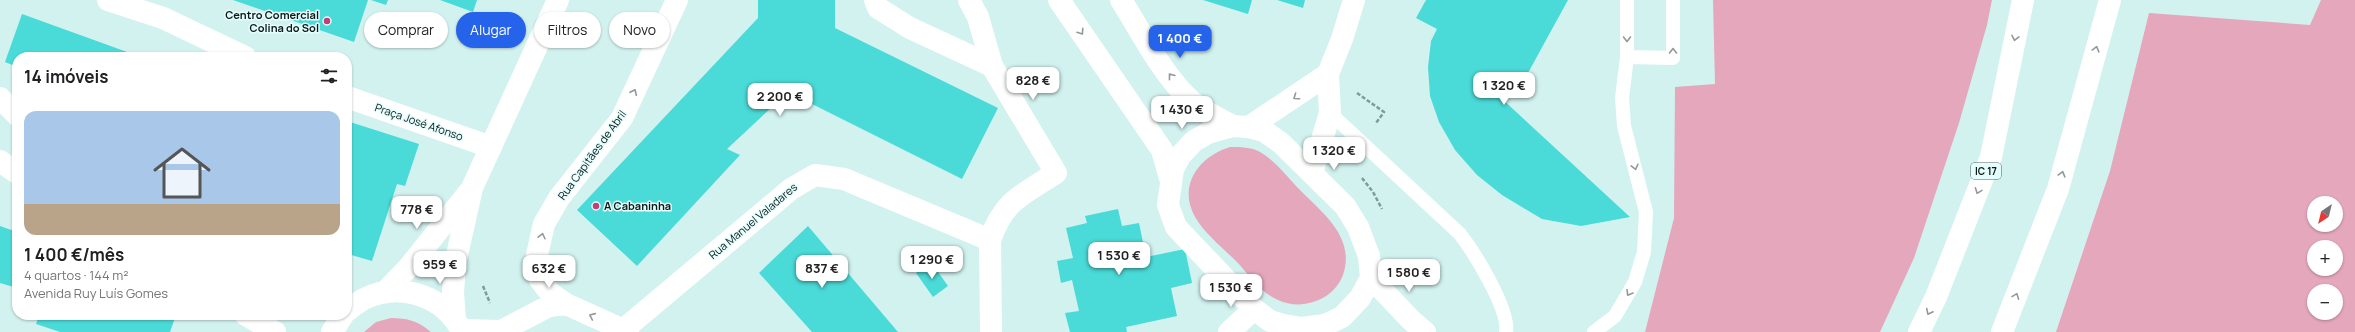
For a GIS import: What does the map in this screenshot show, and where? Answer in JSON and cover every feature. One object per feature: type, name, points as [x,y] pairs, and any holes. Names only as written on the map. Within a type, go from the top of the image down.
[{"type":"main road","points":[[108,0],[163,18],[234,52]]},
{"type":"main road","points":[[460,327],[453,294],[455,264],[472,188],[558,0]]},
{"type":"main road","name":"Rua Capitães de Abril","points":[[566,304],[550,294],[539,278],[537,255],[544,224],[559,198],[622,118],[677,0]]},
{"type":"main road","points":[[875,0],[878,8],[910,28],[992,66]]},
{"type":"main road","points":[[969,0],[978,17],[992,66],[1056,173],[1011,202],[997,219],[990,240],[991,332]]},
{"type":"main road","points":[[1059,0],[1162,150],[1170,178],[1168,205],[1176,227],[1254,309],[1270,320],[1284,325],[1312,330],[1342,317],[1360,298],[1371,278],[1369,256],[1358,227],[1345,206],[1280,143],[1264,131],[1241,126],[1201,109],[1188,99],[1162,64],[1121,0]]},
{"type":"main road","points":[[1312,173],[1330,113],[1328,74],[1342,39],[1354,0]]},
{"type":"main road","name":"IC 17","points":[[1919,332],[1936,297],[1991,157],[2023,0]]},
{"type":"main road","points":[[2002,332],[2058,189],[2110,0]]},
{"type":"main road","points":[[1170,178],[1180,156],[1194,141],[1208,133],[1241,126],[1328,74]]},
{"type":"main road","points":[[0,98],[12,110]]},
{"type":"main road","name":"Praça José Afonso","points":[[352,99],[491,147]]},
{"type":"main road","points":[[0,161],[12,169]]},
{"type":"main road","name":"Rua Manuel Valadares","points":[[566,304],[626,331],[791,188],[815,175],[844,179],[990,240]]},
{"type":"main road","points":[[385,292],[409,267],[472,188]]},
{"type":"main road","points":[[1371,278],[1411,320],[1425,332]]},
{"type":"main road","points":[[353,303],[385,292],[404,291],[423,296],[441,305],[460,327],[501,331],[525,326],[549,306],[566,304]]},
{"type":"main road","points":[[1229,332],[1254,309]]},
{"type":"main road","points":[[255,320],[275,332]]},
{"type":"main road","points":[[332,332],[340,320]]},
{"type":"lane","points":[[1594,332],[1615,316],[1635,282],[1644,252],[1646,212],[1624,126],[1622,98],[1627,57],[1627,0]]},
{"type":"lane","points":[[1627,57],[1673,58],[1674,0]]},
{"type":"lane","points":[[1330,113],[1460,234],[1474,251],[1506,316],[1506,332]]},
{"type":"shaded area","points":[[1713,0],[1992,0],[1987,25],[1959,123],[1914,258],[1880,332],[1645,332],[1674,218],[1675,87],[1715,84]]},
{"type":"shaded area","points":[[2321,0],[2355,0],[2355,332],[2056,332],[2110,171],[2149,13],[2310,25]]},
{"type":"shaded area","points":[[1230,147],[1249,148],[1257,150],[1265,155],[1280,168],[1334,226],[1345,248],[1346,261],[1341,280],[1335,288],[1323,298],[1309,303],[1295,304],[1286,303],[1272,297],[1261,289],[1238,263],[1209,235],[1195,217],[1190,205],[1189,194],[1190,183],[1194,173],[1209,157]]},
{"type":"shaded area","points":[[391,318],[412,321],[422,325],[431,332],[364,332],[376,322]]},
{"type":"building","name":"Centro Comercial Colina do Sol","points":[[233,0],[368,0],[354,42]]},
{"type":"building","points":[[371,0],[388,0],[386,5]]},
{"type":"building","points":[[440,0],[477,0],[473,12]]},
{"type":"building","points":[[758,0],[835,0],[835,28],[998,108],[962,179],[788,92],[727,149],[740,155],[637,266],[577,210],[758,18]]},
{"type":"building","points":[[1203,0],[1252,0],[1248,14]]},
{"type":"building","points":[[1277,0],[1305,0],[1303,8]]},
{"type":"building","points":[[1426,0],[1568,0],[1517,93],[1506,87],[1500,97],[1630,217],[1581,226],[1542,219],[1502,195],[1477,175],[1455,150],[1439,122],[1430,96],[1428,67],[1431,41],[1437,29],[1416,18]]},
{"type":"building","points":[[22,14],[127,52],[12,52],[12,65],[5,62]]},
{"type":"building","points":[[352,123],[419,144],[405,186],[397,184],[372,261],[352,255]]},
{"type":"building","points":[[1118,209],[1122,226],[1139,223],[1146,257],[1185,249],[1192,283],[1171,288],[1177,316],[1126,327],[1127,332],[1070,332],[1065,313],[1079,311],[1072,280],[1061,283],[1057,261],[1073,258],[1066,228],[1087,223],[1085,216]]},
{"type":"building","points":[[0,226],[12,230],[12,287],[0,283]]},
{"type":"building","points":[[808,226],[898,332],[812,332],[759,273]]},
{"type":"building","points":[[931,262],[948,286],[933,297],[916,273]]},
{"type":"building","points":[[37,320],[174,320],[170,332],[60,332],[36,324]]},
{"type":"place","name":"Centro Comercial Colina do Sol","points":[[327,21]]},
{"type":"place","name":"A Cabaninha","points":[[596,206]]}]
